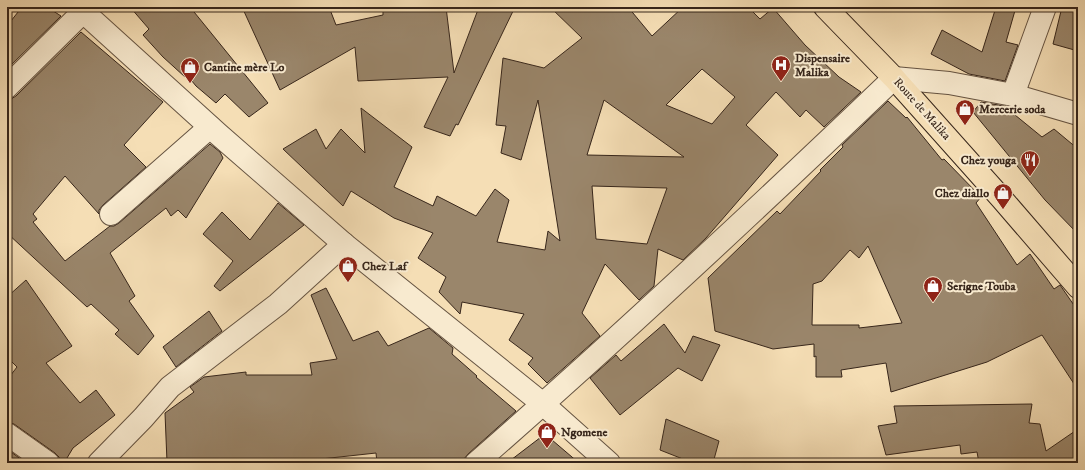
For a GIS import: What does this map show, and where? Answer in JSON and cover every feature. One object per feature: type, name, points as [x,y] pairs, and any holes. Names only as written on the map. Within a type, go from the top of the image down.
[{"type":"main road","name":"Route de Malika","points":[[825,7],[894,78],[1078,287]]},
{"type":"street","points":[[1013,95],[1045,7]]},
{"type":"street","points":[[7,87],[83,8],[210,127],[344,244],[543,404],[609,463]]},
{"type":"street","points":[[476,463],[766,201],[894,78],[949,84],[1013,95],[1078,114]]},
{"type":"street","points":[[111,214],[210,127]]},
{"type":"street","points":[[99,463],[143,418],[170,387],[278,304],[344,244]]},
{"type":"street","points":[[7,434],[48,463]]},
{"type":"building","points":[[22,7],[47,7],[61,16],[7,69],[7,26]]},
{"type":"building","points":[[130,7],[190,7],[268,103],[249,117],[225,94],[216,103],[196,86],[187,75],[185,77],[163,57],[143,35],[149,29]]},
{"type":"building","points":[[242,7],[329,7],[336,25],[383,15],[383,7],[446,7],[454,73],[479,7],[515,7],[458,125],[456,124],[450,136],[424,127],[448,77],[358,81],[355,47],[280,90]]},
{"type":"building","points":[[550,7],[628,7],[652,36],[683,7],[748,7],[760,19],[773,8],[805,45],[839,77],[861,92],[824,127],[806,110],[800,117],[776,92],[746,125],[778,155],[706,238],[683,260],[658,249],[654,286],[639,300],[605,264],[582,313],[600,336],[547,383],[528,364],[533,358],[509,340],[524,314],[462,302],[460,314],[439,292],[446,277],[418,258],[433,233],[394,218],[351,191],[343,206],[283,149],[316,129],[326,149],[341,129],[365,153],[361,108],[412,147],[394,187],[433,206],[437,196],[476,216],[495,189],[509,200],[497,242],[545,250],[548,231],[560,241],[538,100],[521,160],[501,153],[506,126],[496,125],[503,58],[544,68],[582,38]],"holes":[[[702,69],[735,97],[712,124],[666,105]],[[604,100],[684,157],[587,155]],[[592,186],[667,188],[647,244],[596,239]]]},
{"type":"building","points":[[996,7],[1016,7],[1006,42],[1018,45],[1005,81],[969,74],[931,54],[942,30],[982,52]]},
{"type":"building","points":[[1062,7],[1078,7],[1078,51],[1053,44]]},
{"type":"building","points":[[81,32],[163,102],[124,145],[146,167],[103,205],[99,210],[99,214],[65,176],[33,214],[37,219],[33,222],[65,261],[110,226],[114,226],[119,223],[210,144],[220,152],[223,158],[186,218],[178,210],[171,216],[166,208],[110,253],[135,296],[129,301],[154,336],[138,355],[115,334],[119,330],[91,304],[87,307],[7,233],[7,99],[11,99],[16,96]]},
{"type":"building","points":[[888,101],[906,118],[907,117],[942,160],[944,159],[981,197],[976,203],[1017,265],[1030,254],[1054,289],[1060,285],[1078,311],[1078,390],[1042,335],[987,362],[891,392],[886,363],[841,370],[842,377],[816,377],[816,356],[814,357],[814,344],[773,349],[715,331],[708,278],[777,211],[780,214],[843,147],[842,145]],"holes":[[[868,246],[902,323],[859,328],[859,325],[812,325],[813,284],[822,281],[850,250],[859,258]]]},
{"type":"building","points":[[981,102],[1004,106],[1042,137],[1054,129],[1078,149],[1078,234],[1045,200],[973,112]]},
{"type":"building","points":[[278,203],[304,225],[220,291],[214,286],[233,261],[203,234],[222,212],[250,240]]},
{"type":"building","points":[[26,280],[72,346],[46,363],[80,403],[96,390],[115,415],[73,448],[64,463],[60,463],[59,457],[55,453],[14,424],[7,422],[7,380],[17,367],[7,357],[7,297]]},
{"type":"building","points":[[326,288],[353,341],[378,331],[388,346],[429,328],[453,348],[452,354],[477,376],[476,377],[516,411],[468,454],[464,459],[464,463],[377,463],[376,453],[321,459],[321,463],[167,462],[165,413],[194,392],[190,387],[204,377],[246,372],[246,375],[312,375],[310,363],[337,359],[311,295]]},
{"type":"building","points":[[209,311],[222,331],[176,367],[163,347]]},
{"type":"building","points":[[664,324],[685,353],[693,336],[720,345],[702,381],[678,368],[620,415],[590,378],[616,355],[621,361]]},
{"type":"building","points":[[1032,404],[1029,423],[1040,424],[1046,451],[1078,429],[1078,463],[979,463],[977,452],[961,454],[960,445],[886,455],[878,426],[897,423],[894,406]]},
{"type":"building","points":[[666,419],[719,441],[713,463],[693,463],[660,450]]},
{"type":"building","points":[[545,434],[579,463],[507,463]]},
{"type":"building","points":[[7,449],[26,463],[7,463]]},
{"type":"place","name":"Dispensaire Malika","points":[[781,82]]},
{"type":"place","name":"Cantine mère Lo","points":[[190,84]]},
{"type":"place","name":"Mercerie soda","points":[[965,126]]},
{"type":"place","name":"Chez youga","points":[[1030,177]]},
{"type":"place","name":"Chez diallo","points":[[1003,210]]},
{"type":"place","name":"Chez Laf","points":[[348,283]]},
{"type":"place","name":"Serigne Touba","points":[[933,303]]},
{"type":"place","name":"Ngomene","points":[[547,449]]}]
